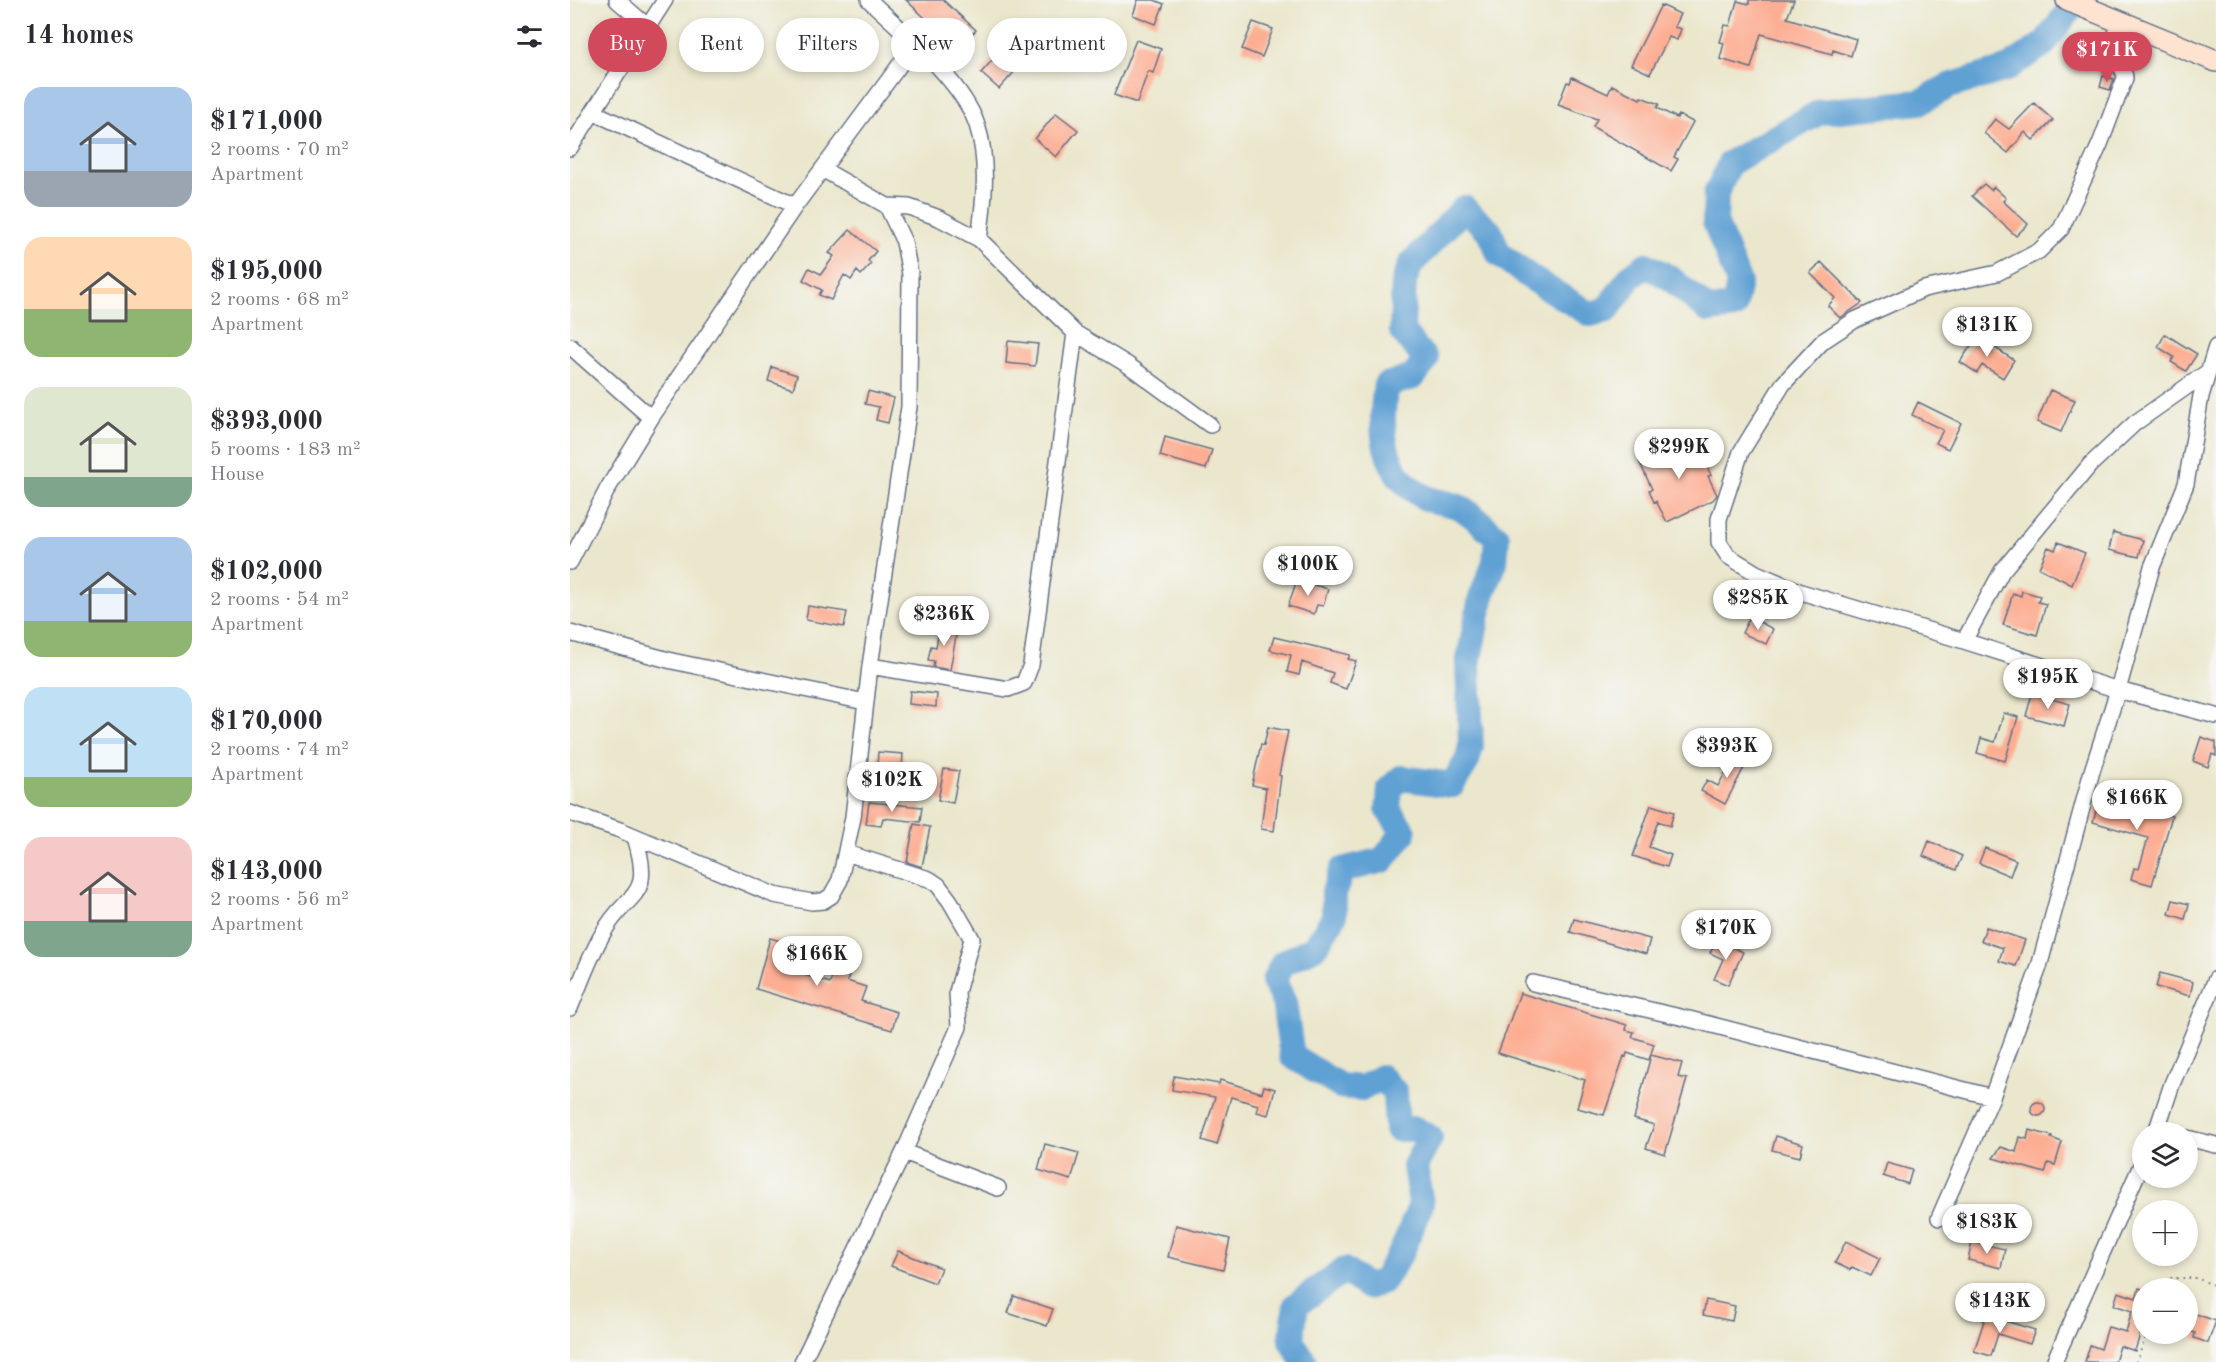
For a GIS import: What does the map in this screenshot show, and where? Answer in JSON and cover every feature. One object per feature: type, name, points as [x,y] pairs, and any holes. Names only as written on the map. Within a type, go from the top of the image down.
[{"type":"main road","points":[[2067,0],[2216,61]]},
{"type":"street","points":[[617,0],[638,18]]},
{"type":"street","points":[[654,18],[665,0]]},
{"type":"street","points":[[870,0],[891,20]]},
{"type":"street","points":[[2119,21],[2114,46],[2115,57],[2125,72],[2125,78],[2100,144],[2061,229],[2039,251],[1997,273],[1924,288],[1855,320],[1823,341],[1784,384],[1741,452],[1719,519],[1719,542],[1728,556],[1756,573],[1801,592],[1964,640],[2118,690],[2216,716]]},
{"type":"street","points":[[570,147],[619,72]]},
{"type":"street","points":[[570,562],[608,488],[651,418],[795,206],[895,72]]},
{"type":"street","points":[[941,72],[967,103],[978,126],[983,160],[984,202],[980,239]]},
{"type":"street","points":[[593,112],[795,206]]},
{"type":"street","points":[[824,170],[887,206],[909,207],[939,218],[980,239],[1003,266],[1050,306],[1075,333],[1128,365],[1210,424]]},
{"type":"street","points":[[570,813],[635,837],[747,885],[800,901],[823,901],[831,896],[838,885],[853,817],[870,666],[909,407],[910,273],[904,242],[887,206]]},
{"type":"street","points":[[870,666],[1008,689],[1024,683],[1030,665],[1075,333]]},
{"type":"street","points":[[570,346],[651,418]]},
{"type":"street","points":[[1940,1218],[1992,1097],[2039,967],[2092,771],[2118,690],[2152,567],[2186,484],[2201,396],[2216,347]]},
{"type":"street","points":[[1964,640],[2002,570],[2090,465],[2135,423],[2209,371]]},
{"type":"street","points":[[570,633],[672,661],[866,702]]},
{"type":"street","points":[[570,1008],[602,934],[638,889],[642,865],[635,837]]},
{"type":"street","points":[[802,1362],[904,1152],[958,1027],[957,992],[972,939],[938,885],[929,879],[846,853]]},
{"type":"street","points":[[2162,1122],[2172,1084],[2216,979]]},
{"type":"street","points":[[1533,983],[1689,1019],[1992,1097]]},
{"type":"street","points":[[2198,1141],[2216,1145]]},
{"type":"street","points":[[904,1152],[998,1188]]},
{"type":"street","points":[[2054,1362],[2132,1185]]},
{"type":"path","points":[[2198,1279],[2216,1286]]},
{"type":"path","points":[[2136,1362],[2143,1344]]},
{"type":"building","points":[[906,0],[943,0],[963,18],[925,18]]},
{"type":"building","points":[[1138,0],[1154,0],[1164,4],[1156,24],[1133,15]]},
{"type":"building","points":[[1749,0],[1794,0],[1787,18],[1856,39],[1851,56],[1833,50],[1832,54],[1761,34],[1751,68],[1720,59],[1724,43],[1720,42],[1725,25],[1730,26],[1737,1],[1749,4]]},
{"type":"building","points":[[1661,5],[1680,14],[1674,27],[1681,29],[1677,40],[1669,37],[1650,74],[1631,65]]},
{"type":"building","points":[[1253,22],[1273,29],[1262,57],[1242,49]]},
{"type":"building","points":[[1136,40],[1161,49],[1153,73],[1148,71],[1137,103],[1114,95],[1123,72],[1127,72],[1127,62]]},
{"type":"building","points":[[987,66],[987,72],[1014,72],[999,89],[981,73]]},
{"type":"building","points":[[2103,76],[2114,79],[2110,90],[2100,87]]},
{"type":"building","points":[[1572,77],[1608,94],[1612,85],[1640,99],[1641,97],[1659,104],[1657,108],[1677,118],[1679,115],[1693,122],[1674,157],[1678,159],[1671,171],[1593,127],[1597,119],[1558,105],[1567,82],[1570,83]]},
{"type":"building","points":[[2034,103],[2053,120],[2033,140],[2025,132],[2008,153],[1984,133],[1995,119],[2009,129]]},
{"type":"building","points":[[1056,113],[1078,130],[1056,157],[1035,139]]},
{"type":"building","points":[[1984,184],[1991,190],[1994,187],[2006,198],[2003,201],[2028,224],[2016,236],[1972,196]]},
{"type":"building","points":[[850,230],[876,251],[868,261],[871,264],[861,275],[857,271],[851,280],[844,275],[831,300],[819,295],[822,290],[803,280],[809,268],[821,274],[834,256],[829,253]]},
{"type":"building","points":[[1821,262],[1862,303],[1840,318],[1828,306],[1835,298],[1810,273]]},
{"type":"building","points":[[2165,334],[2197,354],[2186,371],[2171,362],[2174,357],[2158,347]]},
{"type":"building","points":[[1977,336],[2014,360],[2003,378],[1982,365],[1977,373],[1960,362]]},
{"type":"building","points":[[1008,341],[1038,344],[1035,366],[1006,363]]},
{"type":"building","points":[[772,367],[797,375],[793,389],[768,381]]},
{"type":"building","points":[[2050,390],[2075,400],[2061,432],[2037,422]]},
{"type":"building","points":[[868,391],[894,398],[888,423],[876,420],[879,407],[865,404]]},
{"type":"building","points":[[1918,402],[1961,423],[1948,449],[1936,443],[1943,430],[1912,415]]},
{"type":"building","points":[[1165,437],[1212,450],[1206,469],[1160,456]]},
{"type":"building","points":[[1692,440],[1711,475],[1708,476],[1717,495],[1713,500],[1667,522],[1656,501],[1654,502],[1649,490],[1652,489],[1639,461]]},
{"type":"building","points":[[2113,532],[2143,540],[2139,557],[2109,550]]},
{"type":"building","points":[[2058,542],[2085,553],[2072,585],[2039,568],[2048,547],[2055,550]]},
{"type":"building","points":[[1297,580],[1328,589],[1323,606],[1317,605],[1314,614],[1288,606]]},
{"type":"building","points":[[2022,591],[2040,596],[2038,602],[2046,604],[2037,635],[2003,625],[2013,593],[2021,596]]},
{"type":"building","points":[[808,606],[847,612],[844,627],[806,620]]},
{"type":"building","points":[[1750,617],[1773,629],[1766,644],[1742,633]]},
{"type":"building","points":[[940,623],[958,625],[950,670],[933,667],[934,661],[928,660],[931,646],[936,647]]},
{"type":"building","points":[[1274,637],[1350,655],[1348,659],[1356,661],[1346,689],[1330,683],[1333,673],[1302,662],[1299,675],[1287,672],[1291,655],[1270,650]]},
{"type":"building","points":[[910,691],[937,694],[936,707],[909,704]]},
{"type":"building","points":[[2032,694],[2070,704],[2064,726],[2026,716]]},
{"type":"building","points":[[2004,713],[2018,717],[2005,761],[1977,753],[1981,738],[1995,742]]},
{"type":"building","points":[[1268,727],[1288,731],[1279,775],[1281,776],[1274,831],[1261,829],[1266,788],[1252,785],[1261,744],[1264,745]]},
{"type":"building","points":[[2201,737],[2216,742],[2216,756],[2212,754],[2208,767],[2193,761]]},
{"type":"building","points":[[1738,750],[1750,756],[1725,804],[1701,791],[1707,780],[1718,786]]},
{"type":"building","points":[[878,752],[903,754],[902,769],[877,767]]},
{"type":"building","points":[[944,769],[959,771],[953,803],[938,800]]},
{"type":"building","points":[[2100,796],[2172,816],[2152,885],[2131,879],[2134,868],[2139,869],[2148,838],[2093,822]]},
{"type":"building","points":[[869,802],[922,807],[920,822],[883,818],[881,826],[866,824]]},
{"type":"building","points":[[1651,805],[1674,812],[1670,826],[1658,821],[1649,847],[1671,855],[1667,867],[1633,856]]},
{"type":"building","points":[[914,824],[930,827],[922,867],[907,862]]},
{"type":"building","points":[[1929,841],[1962,856],[1956,870],[1923,856]]},
{"type":"building","points":[[1985,848],[2016,860],[2010,876],[1979,863]]},
{"type":"building","points":[[2173,900],[2189,904],[2185,919],[2169,914]]},
{"type":"building","points":[[1574,919],[1650,939],[1646,954],[1570,932]]},
{"type":"building","points":[[1986,927],[2025,940],[2016,966],[1999,961],[2003,948],[1981,941]]},
{"type":"building","points":[[770,938],[808,949],[801,974],[830,983],[834,971],[849,976],[847,981],[866,987],[861,1001],[897,1012],[892,1030],[756,989]]},
{"type":"building","points":[[1717,940],[1743,952],[1728,985],[1714,979],[1723,959],[1710,953]]},
{"type":"building","points":[[2160,973],[2193,982],[2190,996],[2156,987]]},
{"type":"building","points":[[1520,993],[1627,1025],[1626,1030],[1634,1032],[1632,1037],[1654,1044],[1649,1060],[1627,1053],[1626,1057],[1624,1056],[1604,1115],[1577,1108],[1585,1080],[1498,1053]]},
{"type":"building","points":[[1651,1055],[1682,1063],[1678,1077],[1687,1079],[1665,1154],[1646,1148],[1654,1125],[1634,1119]]},
{"type":"building","points":[[1174,1076],[1219,1084],[1220,1080],[1262,1093],[1264,1086],[1275,1089],[1268,1115],[1257,1112],[1258,1105],[1231,1097],[1217,1145],[1202,1140],[1215,1097],[1172,1090]]},
{"type":"building","points":[[2038,1102],[2043,1104],[2045,1109],[2043,1114],[2038,1116],[2033,1114],[2031,1109],[2033,1104]]},
{"type":"building","points":[[2029,1130],[2052,1136],[2051,1138],[2062,1142],[2055,1165],[2048,1163],[2045,1173],[1993,1158],[2001,1147],[2016,1152],[2020,1137],[2027,1139]]},
{"type":"building","points":[[1776,1136],[1803,1144],[1800,1157],[1772,1150]]},
{"type":"building","points":[[1045,1144],[1079,1153],[1071,1180],[1038,1170]]},
{"type":"building","points":[[1887,1163],[1912,1170],[1908,1184],[1883,1176]]},
{"type":"building","points":[[1176,1225],[1230,1239],[1223,1270],[1168,1257]]},
{"type":"building","points":[[1846,1241],[1880,1258],[1871,1276],[1852,1267],[1850,1270],[1835,1263]]},
{"type":"building","points":[[1972,1242],[2005,1249],[2001,1268],[1968,1260]]},
{"type":"building","points":[[898,1251],[941,1268],[935,1283],[891,1266]]},
{"type":"building","points":[[2118,1292],[2132,1297],[2132,1311],[2114,1305]]},
{"type":"building","points":[[1014,1296],[1053,1309],[1047,1326],[1008,1313]]},
{"type":"building","points":[[1706,1300],[1735,1306],[1732,1321],[1703,1315]]},
{"type":"building","points":[[2132,1311],[2132,1344],[2137,1344],[2135,1351],[2120,1346],[2115,1362],[2085,1362],[2090,1345],[2101,1349],[2108,1327],[2126,1332]]},
{"type":"building","points":[[1986,1315],[2035,1330],[2030,1344],[1998,1334],[1991,1356],[1974,1351]]},
{"type":"building","points":[[2198,1315],[2216,1321],[2208,1343],[2198,1339]]},
{"type":"waterway","points":[[1305,1362],[1291,1341],[1296,1305],[1344,1270],[1368,1287],[1383,1281],[1402,1251],[1421,1204],[1415,1166],[1430,1138],[1415,1129],[1397,1129],[1395,1092],[1381,1077],[1363,1088],[1340,1086],[1292,1056],[1284,1002],[1274,981],[1283,963],[1315,947],[1334,917],[1334,892],[1342,870],[1383,860],[1404,832],[1388,810],[1390,788],[1401,778],[1452,785],[1467,761],[1471,746],[1468,664],[1481,598],[1495,562],[1497,537],[1461,508],[1430,500],[1411,488],[1400,477],[1386,449],[1383,418],[1386,385],[1413,377],[1426,360],[1402,331],[1404,281],[1411,264],[1464,208],[1490,232],[1499,254],[1531,278],[1590,314],[1607,310],[1630,277],[1646,265],[1670,278],[1708,310],[1734,307],[1739,283],[1715,222],[1716,194],[1730,163],[1820,112],[1920,102],[1949,86],[2006,69],[2044,44],[2077,0]]}]
